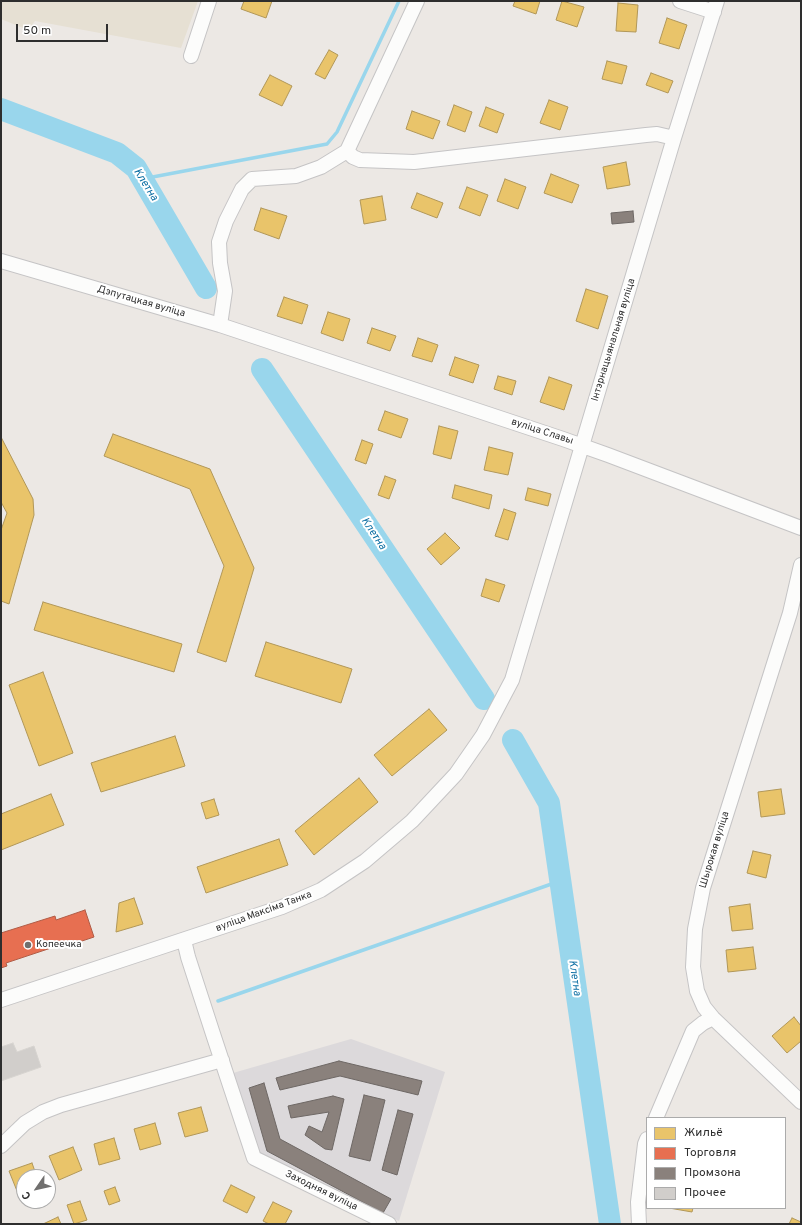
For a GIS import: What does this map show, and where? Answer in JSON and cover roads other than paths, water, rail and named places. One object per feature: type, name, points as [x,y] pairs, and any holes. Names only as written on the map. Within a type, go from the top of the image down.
[{"type":"street","points":[[191,56],[209,1]]},
{"type":"street","points":[[220,324],[225,291],[220,263],[219,242],[226,221],[242,189],[252,179],[296,176],[321,167],[347,151],[417,1]]},
{"type":"street","points":[[680,1],[716,6]]},
{"type":"street","name":"Інтэрнацыянальная вуліца","points":[[512,680],[674,138],[716,6]]},
{"type":"street","points":[[347,151],[353,157],[360,160],[414,162],[646,135],[657,134],[674,138]]},
{"type":"street","name":"Дэпутацкая вуліца","points":[[1,261],[220,324],[280,345]]},
{"type":"street","name":"вуліца Славы","points":[[280,345],[583,445],[801,528]]},
{"type":"street","name":"Шырокая вуліца","points":[[801,565],[790,614],[703,888],[695,929],[693,967],[697,991],[704,1007],[713,1018],[801,1102]]},
{"type":"street","name":"вуліца Максіма Танка","points":[[1,1000],[282,908],[321,890],[365,861],[412,821],[456,774],[483,735],[512,680]]},
{"type":"street","points":[[1,1146],[25,1123],[43,1112],[61,1105],[222,1060],[188,957],[184,940]]},
{"type":"street","points":[[656,1117],[693,1031],[702,1023],[713,1018]]},
{"type":"street","name":"Заходняя вуліца","points":[[222,1060],[254,1158],[388,1224]]},
{"type":"street","points":[[639,1224],[638,1202],[646,1141]]},
{"type":"waterway","points":[[142,179],[327,144],[337,132],[399,1]]},
{"type":"waterway","name":"Клетна","points":[[1,109],[117,153],[136,168],[206,288]]},
{"type":"waterway","name":"Клетна","points":[[262,369],[484,699]]},
{"type":"waterway","name":"Клетна","points":[[513,740],[549,803],[610,1224]]},
{"type":"waterway","points":[[218,1001],[560,881]]},
{"type":"place","name":"Копеечка","points":[[28,945]]}]
